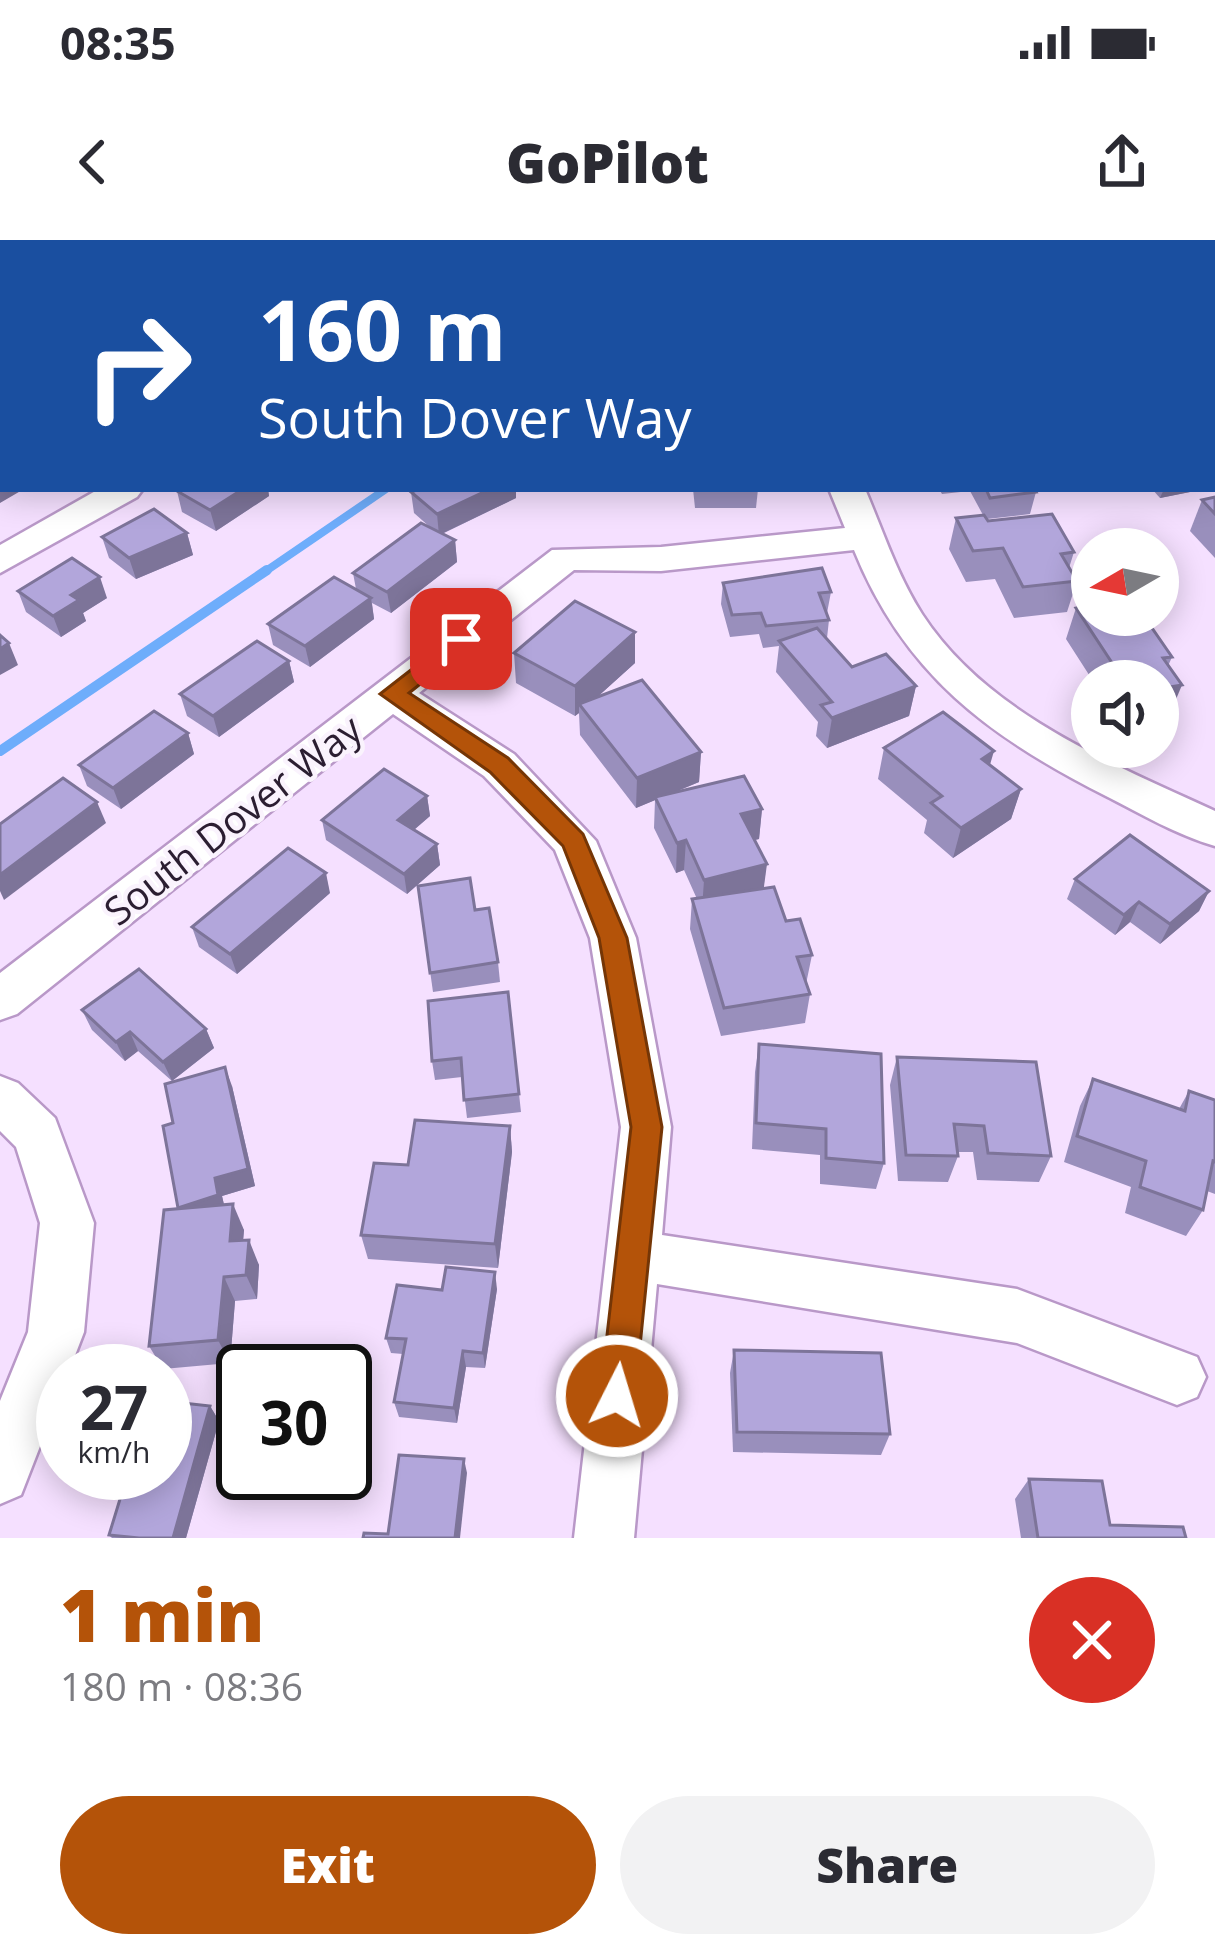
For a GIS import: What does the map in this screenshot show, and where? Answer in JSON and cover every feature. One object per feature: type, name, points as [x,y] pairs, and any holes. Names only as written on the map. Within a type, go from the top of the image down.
[{"type":"street","points":[[0,561],[119,492]]},
{"type":"street","points":[[848,492],[914,631],[968,687],[1012,723],[1118,783],[1215,830]]},
{"type":"street","name":"South Dover Way","points":[[0,1000],[565,558],[661,559],[868,537]]},
{"type":"street","points":[[392,694],[499,765],[574,841],[613,938],[646,1127],[604,1538]]},
{"type":"street","points":[[0,1098],[37,1134],[67,1223],[56,1332],[0,1474]]},
{"type":"street","points":[[631,1255],[1017,1316],[1177,1377]]},
{"type":"building","points":[[179,492],[238,492],[210,510]]},
{"type":"building","points":[[411,492],[484,492],[437,514]]},
{"type":"building","points":[[987,492],[1036,492],[990,498]]},
{"type":"building","points":[[1215,497],[1215,514],[1202,500]]},
{"type":"building","points":[[154,509],[187,533],[129,558],[102,537]]},
{"type":"building","points":[[1052,514],[1071,547],[1071,552],[1061,554],[1071,571],[1071,582],[1023,587],[1003,548],[973,551],[956,518],[984,515],[988,521]]},
{"type":"building","points":[[421,523],[455,540],[387,592],[353,573]]},
{"type":"building","points":[[72,558],[100,577],[71,595],[79,600],[53,616],[18,591]]},
{"type":"building","points":[[822,568],[831,592],[819,593],[829,620],[766,626],[761,613],[732,615],[723,583]]},
{"type":"building","points":[[334,577],[371,598],[305,646],[268,624]]},
{"type":"building","points":[[575,601],[635,632],[575,686],[514,653]]},
{"type":"building","points":[[817,628],[852,667],[886,654],[916,686],[832,718],[821,705],[832,702],[779,641]]},
{"type":"building","points":[[1094,636],[1158,636],[1172,657],[1164,660],[1110,660]]},
{"type":"building","points":[[257,641],[289,661],[213,716],[180,694]]},
{"type":"building","points":[[642,680],[701,752],[637,778],[579,704]]},
{"type":"building","points":[[154,711],[188,733],[113,788],[79,765]]},
{"type":"building","points":[[943,712],[994,751],[982,759],[1021,789],[961,828],[931,803],[942,796],[884,748]]},
{"type":"building","points":[[384,769],[427,796],[398,820],[437,844],[404,874],[322,820]]},
{"type":"building","points":[[744,776],[762,809],[741,814],[767,864],[704,880],[686,840],[677,843],[655,797]]},
{"type":"building","points":[[63,778],[97,802],[0,875],[0,824]]},
{"type":"building","points":[[1130,835],[1209,891],[1170,924],[1139,902],[1124,915],[1075,879]]},
{"type":"building","points":[[288,848],[326,873],[230,954],[192,927]]},
{"type":"building","points":[[470,878],[475,910],[489,908],[498,962],[430,973],[418,886]]},
{"type":"building","points":[[774,887],[786,921],[800,919],[812,955],[797,957],[810,994],[724,1008],[692,899]]},
{"type":"building","points":[[139,969],[206,1029],[163,1062],[130,1032],[116,1042],[82,1010]]},
{"type":"building","points":[[508,992],[519,1094],[464,1100],[461,1058],[432,1061],[428,1001]]},
{"type":"building","points":[[759,1044],[881,1054],[884,1163],[826,1158],[826,1129],[756,1123]]},
{"type":"building","points":[[897,1057],[1036,1062],[1051,1156],[988,1153],[984,1126],[954,1124],[958,1156],[906,1155]]},
{"type":"building","points":[[225,1067],[248,1169],[215,1178],[218,1195],[178,1208],[163,1126],[173,1123],[165,1084]]},
{"type":"building","points":[[1093,1079],[1185,1111],[1189,1091],[1215,1100],[1215,1162],[1203,1210],[1140,1187],[1146,1161],[1077,1136]]},
{"type":"building","points":[[415,1120],[510,1126],[495,1244],[361,1235],[374,1163],[408,1165]]},
{"type":"building","points":[[233,1204],[230,1241],[249,1240],[246,1275],[224,1277],[218,1340],[149,1344],[164,1210]]},
{"type":"building","points":[[446,1267],[495,1272],[483,1353],[463,1351],[454,1408],[394,1402],[406,1339],[386,1338],[397,1285],[442,1290]]},
{"type":"building","points":[[734,1350],[881,1353],[890,1434],[737,1432]]},
{"type":"building","points":[[192,1404],[210,1406],[192,1470]]},
{"type":"building","points":[[399,1455],[464,1459],[455,1538],[363,1538],[364,1533],[388,1534]]},
{"type":"building","points":[[1029,1479],[1102,1481],[1110,1525],[1183,1527],[1186,1538],[1038,1538]]},
{"type":"building","points":[[120,1500],[184,1500],[173,1538],[109,1535]]},
{"type":"waterway","points":[[263,573],[382,492]]},
{"type":"waterway","points":[[0,751],[267,570]]},
{"type":"route","points":[[461,639],[392,694],[499,765],[574,841],[613,938],[646,1127],[617,1396]]}]
